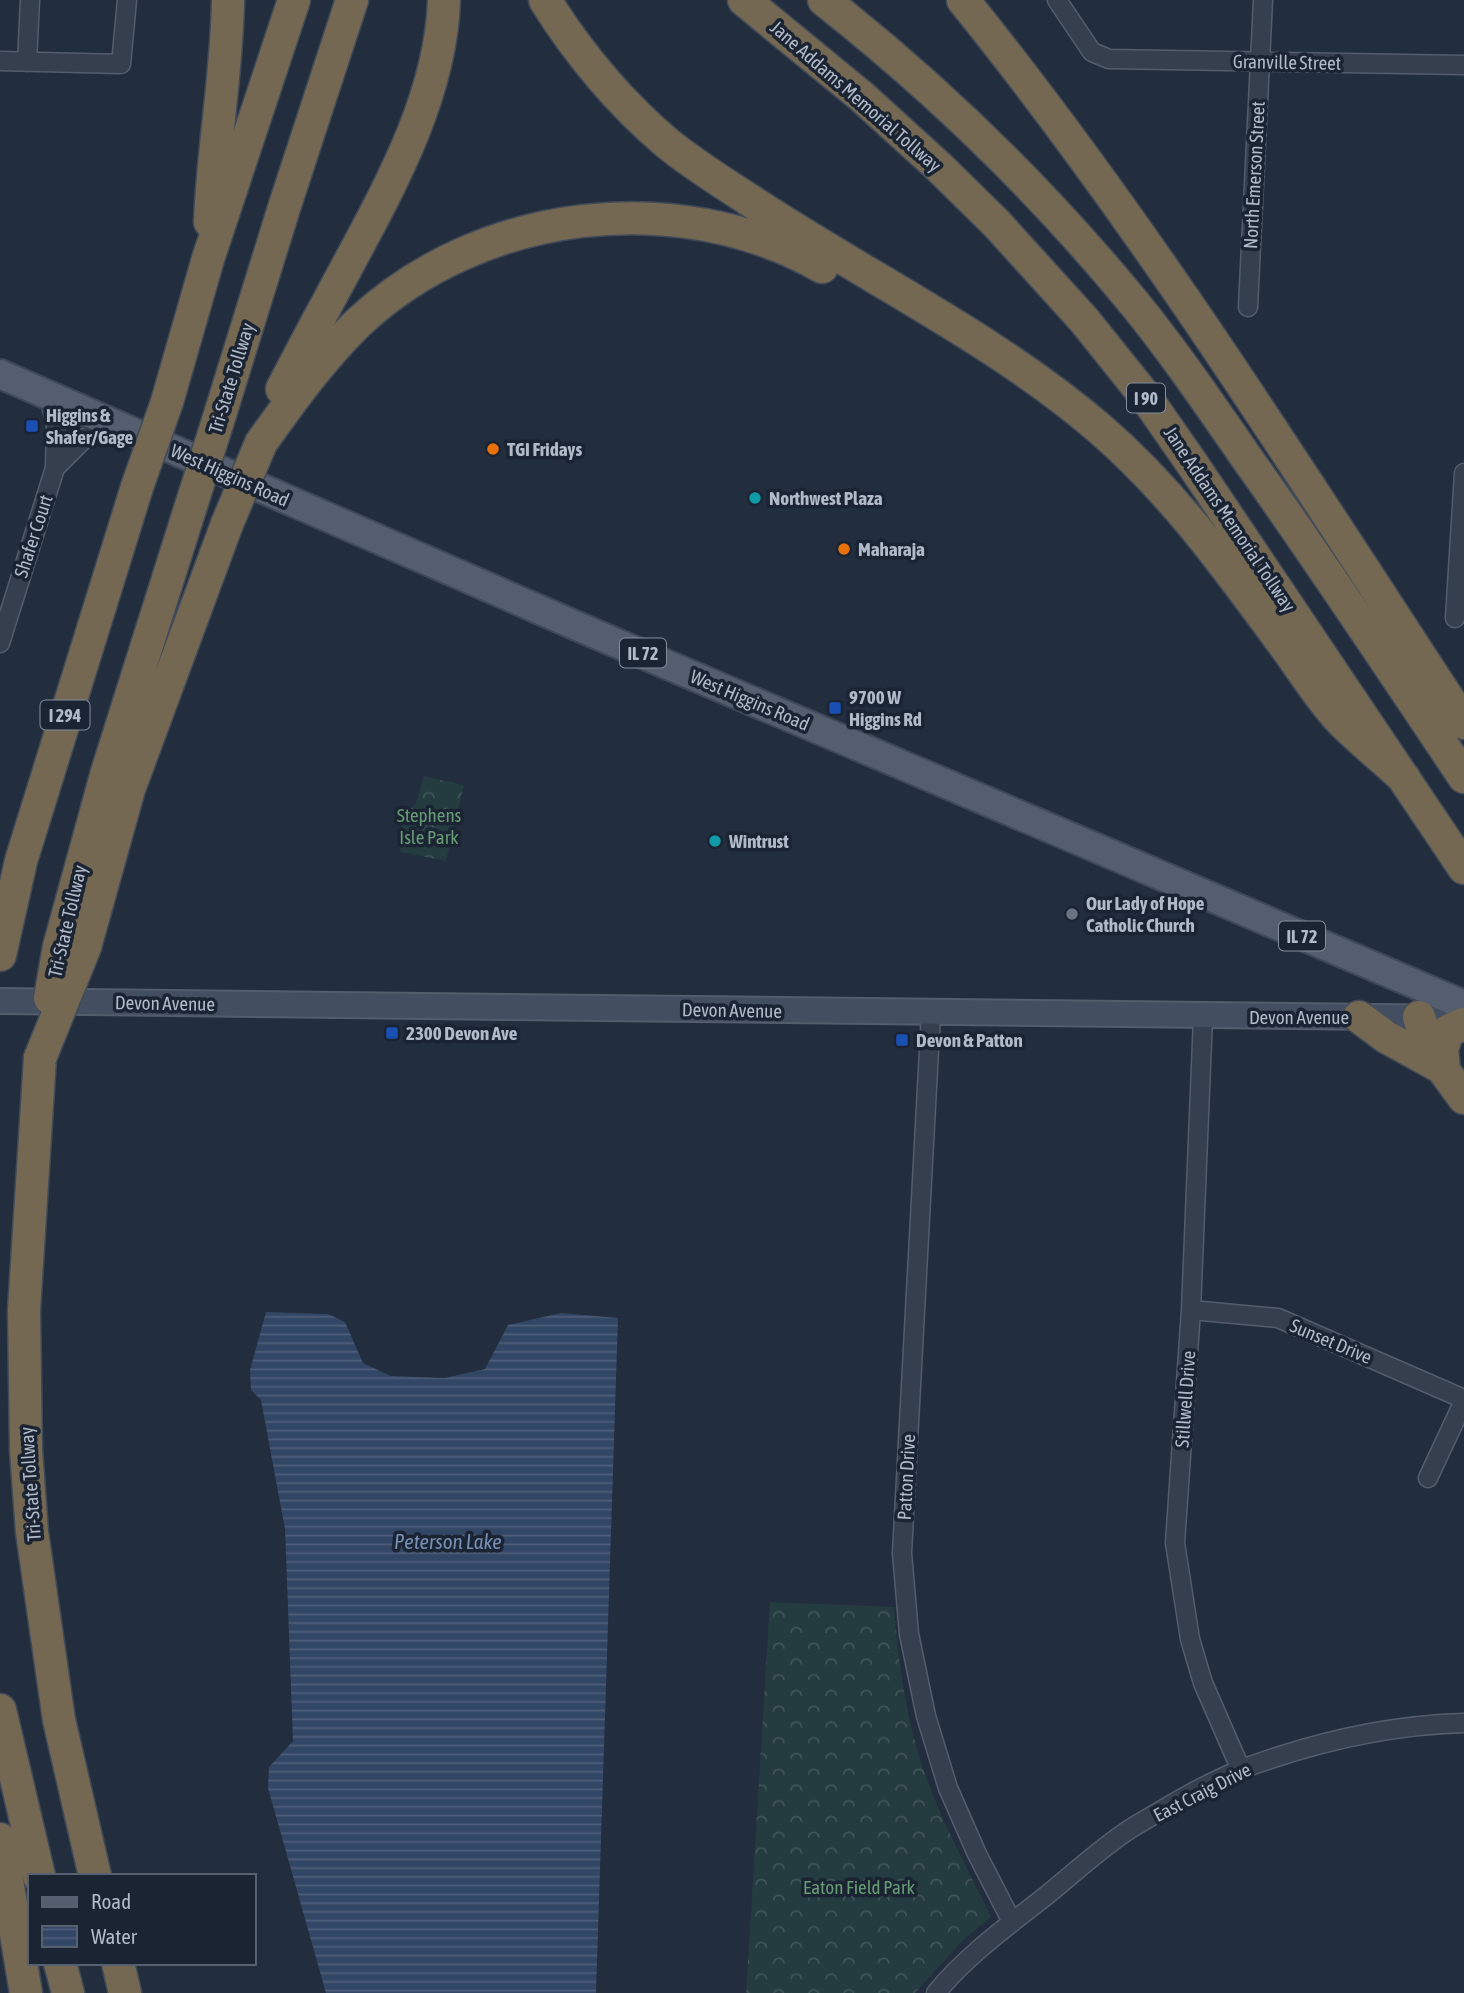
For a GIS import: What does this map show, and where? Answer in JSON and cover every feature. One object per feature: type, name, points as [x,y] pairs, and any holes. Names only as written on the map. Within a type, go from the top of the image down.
[{"type":"highway","points":[[208,259],[212,173],[228,47],[228,0]]},
{"type":"highway","name":"I 294","points":[[1,951],[21,861],[43,785],[137,486],[167,402],[208,259],[294,0]]},
{"type":"highway","name":"Tri-State Tollway","points":[[95,1874],[59,1720],[32,1532],[26,1463],[24,1310],[40,1058],[72,947],[103,785],[352,0]]},
{"type":"highway","points":[[72,947],[227,524],[277,398],[379,208],[411,135],[436,52],[444,0]]},
{"type":"highway","points":[[545,0],[564,31],[605,82],[640,118],[687,158],[783,222],[946,320],[1010,362],[1098,427],[1143,467],[1210,544],[1341,721],[1404,778]]},
{"type":"highway","name":"Jane Addams Memorial Tollway","points":[[744,0],[861,96],[938,166],[997,224],[1084,320],[1185,453],[1464,868]]},
{"type":"highway","name":"I 90","points":[[824,0],[918,79],[993,149],[1077,236],[1134,303],[1173,352],[1268,487],[1464,777]]},
{"type":"highway","points":[[963,0],[1051,111],[1205,327],[1464,723]]},
{"type":"highway","points":[[988,0],[1030,63],[1051,111]]},
{"type":"highway","points":[[261,443],[319,365],[359,323],[394,295],[438,267],[484,246],[527,232],[575,222],[616,218],[667,219],[716,226],[758,238],[801,255],[950,339],[1010,362]]},
{"type":"highway","points":[[1359,1017],[1386,1037],[1444,1069]]},
{"type":"highway","points":[[1419,1017],[1431,1053],[1464,1098]]},
{"type":"highway","points":[[1444,1069],[1442,1049],[1448,1031],[1464,1024]]},
{"type":"highway","points":[[0,1710],[38,1874]]},
{"type":"highway","points":[[0,1839],[26,1993]]},
{"type":"highway","points":[[61,1965],[68,1993]]},
{"type":"highway","points":[[118,1965],[125,1993]]},
{"type":"main road","name":"West Higgins Road","points":[[0,374],[586,630],[1464,1005]]},
{"type":"main road","points":[[1414,984],[1419,1017]]},
{"type":"main road","name":"Devon Avenue","points":[[0,1001],[1464,1018]]},
{"type":"street","points":[[27,62],[30,0]]},
{"type":"street","points":[[0,61],[121,64],[127,0]]},
{"type":"street","name":"Granville Street","points":[[1057,0],[1092,52],[1109,59],[1464,65]]},
{"type":"street","name":"North Emerson Street","points":[[1248,307],[1263,0]]},
{"type":"street","name":"Shafer Court","points":[[0,643],[55,468],[56,425],[49,396]]},
{"type":"street","name":"Shafer Court","points":[[55,468],[85,438],[113,424]]},
{"type":"street","points":[[1455,618],[1462,544],[1464,473]]},
{"type":"street","name":"Patton Drive","points":[[931,1013],[902,1553],[909,1634],[926,1716],[948,1788],[977,1854],[1012,1922]]},
{"type":"street","name":"Stillwell Drive","points":[[1203,1017],[1191,1310],[1175,1543],[1190,1639],[1203,1683],[1241,1770]]},
{"type":"street","name":"Sunset Drive","points":[[1191,1310],[1278,1318],[1464,1400]]},
{"type":"street","points":[[1428,1478],[1464,1400]]},
{"type":"street","name":"East Craig Drive","points":[[936,1993],[1012,1922],[1128,1831],[1215,1782],[1302,1749],[1364,1735],[1433,1724],[1464,1723]]},
{"type":"green space","name":"Stephens Isle Park","points":[[424,776],[464,785],[446,861],[401,852],[397,841],[406,835],[396,817],[415,805]]},
{"type":"green space","name":"Eaton Field Park","points":[[770,1602],[894,1607],[906,1700],[916,1746],[945,1822],[991,1917],[963,1940],[915,1993],[746,1993]]},
{"type":"water","name":"Peterson Lake","points":[[266,1312],[328,1314],[345,1322],[363,1363],[391,1376],[445,1378],[485,1369],[508,1325],[561,1313],[618,1318],[596,1993],[326,1993],[268,1788],[269,1767],[293,1741],[285,1529],[261,1400],[251,1390],[250,1370]]},
{"type":"place","name":"Higgins & Shafer/Gage","points":[[32,426]]},
{"type":"place","name":"TGI Fridays","points":[[493,449]]},
{"type":"place","name":"Northwest Plaza","points":[[755,498]]},
{"type":"place","name":"Maharaja","points":[[844,549]]},
{"type":"place","name":"9700 W Higgins Rd","points":[[835,708]]},
{"type":"place","name":"Wintrust","points":[[715,841]]},
{"type":"place","name":"Our Lady of Hope Catholic Church","points":[[1072,914]]},
{"type":"place","name":"2300 Devon Ave","points":[[392,1033]]},
{"type":"place","name":"Devon & Patton","points":[[902,1040]]}]
